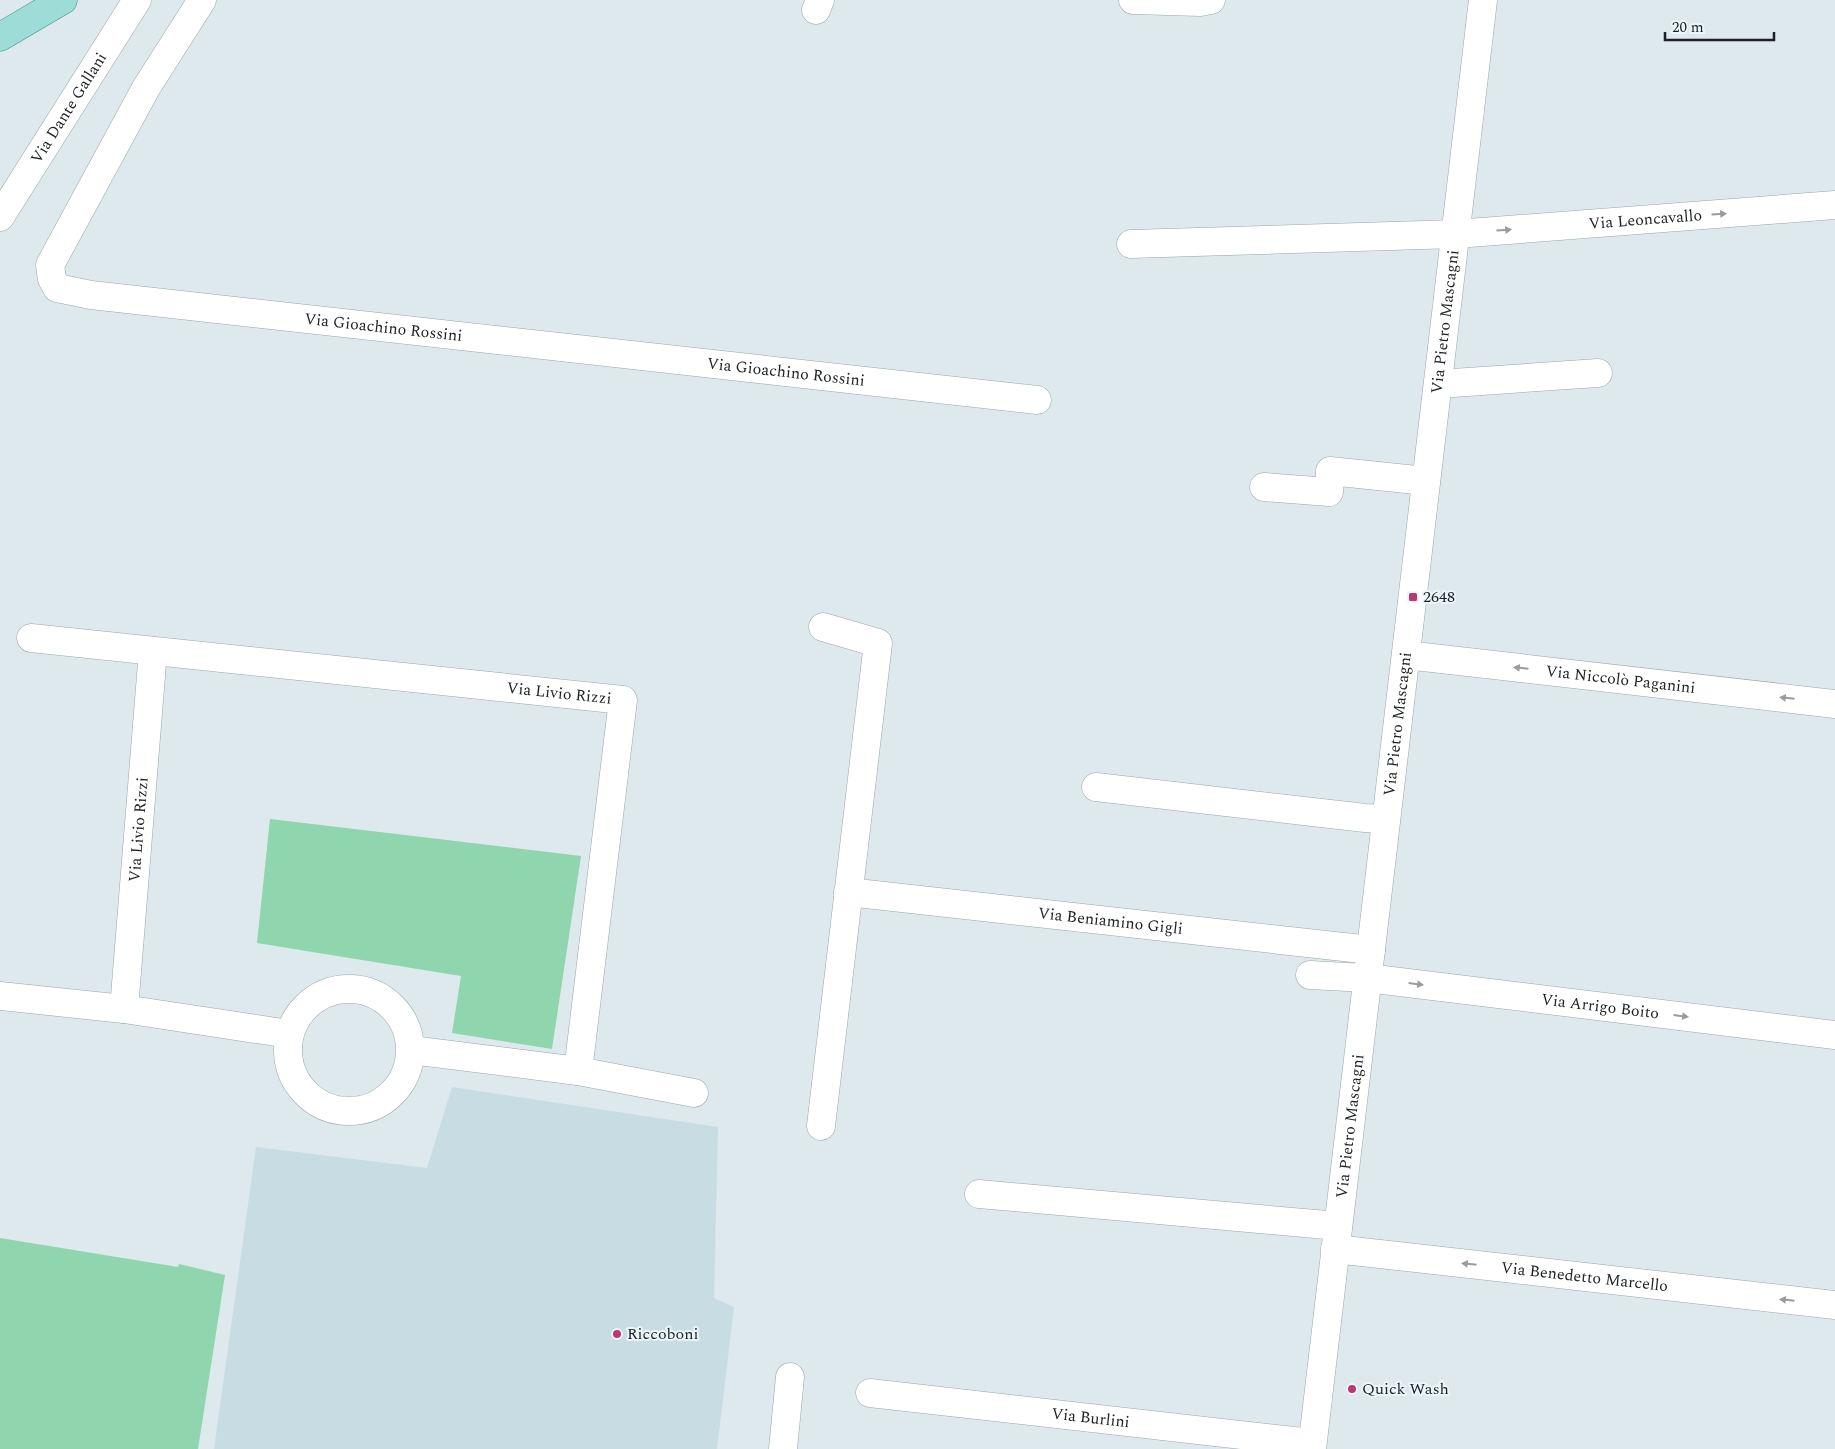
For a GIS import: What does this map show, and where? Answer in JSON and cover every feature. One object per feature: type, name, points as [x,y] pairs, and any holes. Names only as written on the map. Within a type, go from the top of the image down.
[{"type":"main road","points":[[0,37],[63,0]]},
{"type":"street","name":"Via Dante Gallani","points":[[0,217],[137,0]]},
{"type":"street","name":"Via Gioachino Rossini","points":[[202,0],[146,88],[50,265],[52,279],[57,288],[91,295],[1037,400]]},
{"type":"street","points":[[1133,0],[1200,2],[1211,0]]},
{"type":"street","name":"Via Pietro Mascagni","points":[[1312,1446],[1483,0]]},
{"type":"street","name":"Via Leoncavallo","points":[[1130,244],[1456,234],[1835,205]]},
{"type":"street","points":[[1438,384],[1598,373]]},
{"type":"street","points":[[1264,487],[1329,492],[1330,471],[1426,481]]},
{"type":"street","points":[[821,1126],[878,643],[824,628]]},
{"type":"street","name":"Via Livio Rizzi","points":[[31,638],[622,700],[578,1071]]},
{"type":"street","name":"Via Livio Rizzi","points":[[124,1009],[153,651]]},
{"type":"street","name":"Via Niccolò Paganini","points":[[1406,655],[1835,704]]},
{"type":"street","points":[[1096,787],[1386,819]]},
{"type":"street","name":"Via Beniamino Gigli","points":[[848,892],[1371,950]]},
{"type":"street","name":"Via Arrigo Boito","points":[[1310,975],[1367,978],[1835,1035]]},
{"type":"street","points":[[347,988],[367,990],[384,999],[399,1013],[408,1030],[411,1050],[407,1070],[397,1088],[382,1102],[362,1110],[341,1111],[321,1105],[305,1092],[293,1075],[288,1055],[289,1034],[297,1016],[311,1001],[328,992],[347,988]]},
{"type":"street","points":[[0,996],[124,1009],[289,1034]]},
{"type":"street","points":[[411,1050],[578,1071],[694,1093]]},
{"type":"street","name":"Via Benedetto Marcello","points":[[979,1194],[1337,1237],[1835,1305]]},
{"type":"street","points":[[782,1449],[790,1377]]},
{"type":"street","name":"Via Burlini","points":[[870,1393],[1312,1446]]},
{"type":"shaded area","points":[[452,1087],[718,1127],[714,1298],[734,1307],[717,1449],[214,1449],[256,1147],[427,1168]]},
{"type":"green space","points":[[270,819],[581,856],[552,1049],[452,1033],[461,976],[257,943]]},
{"type":"green space","points":[[0,1238],[178,1267],[179,1264],[225,1275],[198,1449],[0,1449]]},
{"type":"place","name":"2648","points":[[1413,597]]},
{"type":"place","name":"Riccoboni","points":[[617,1334]]},
{"type":"place","name":"Quick Wash","points":[[1352,1389]]}]
